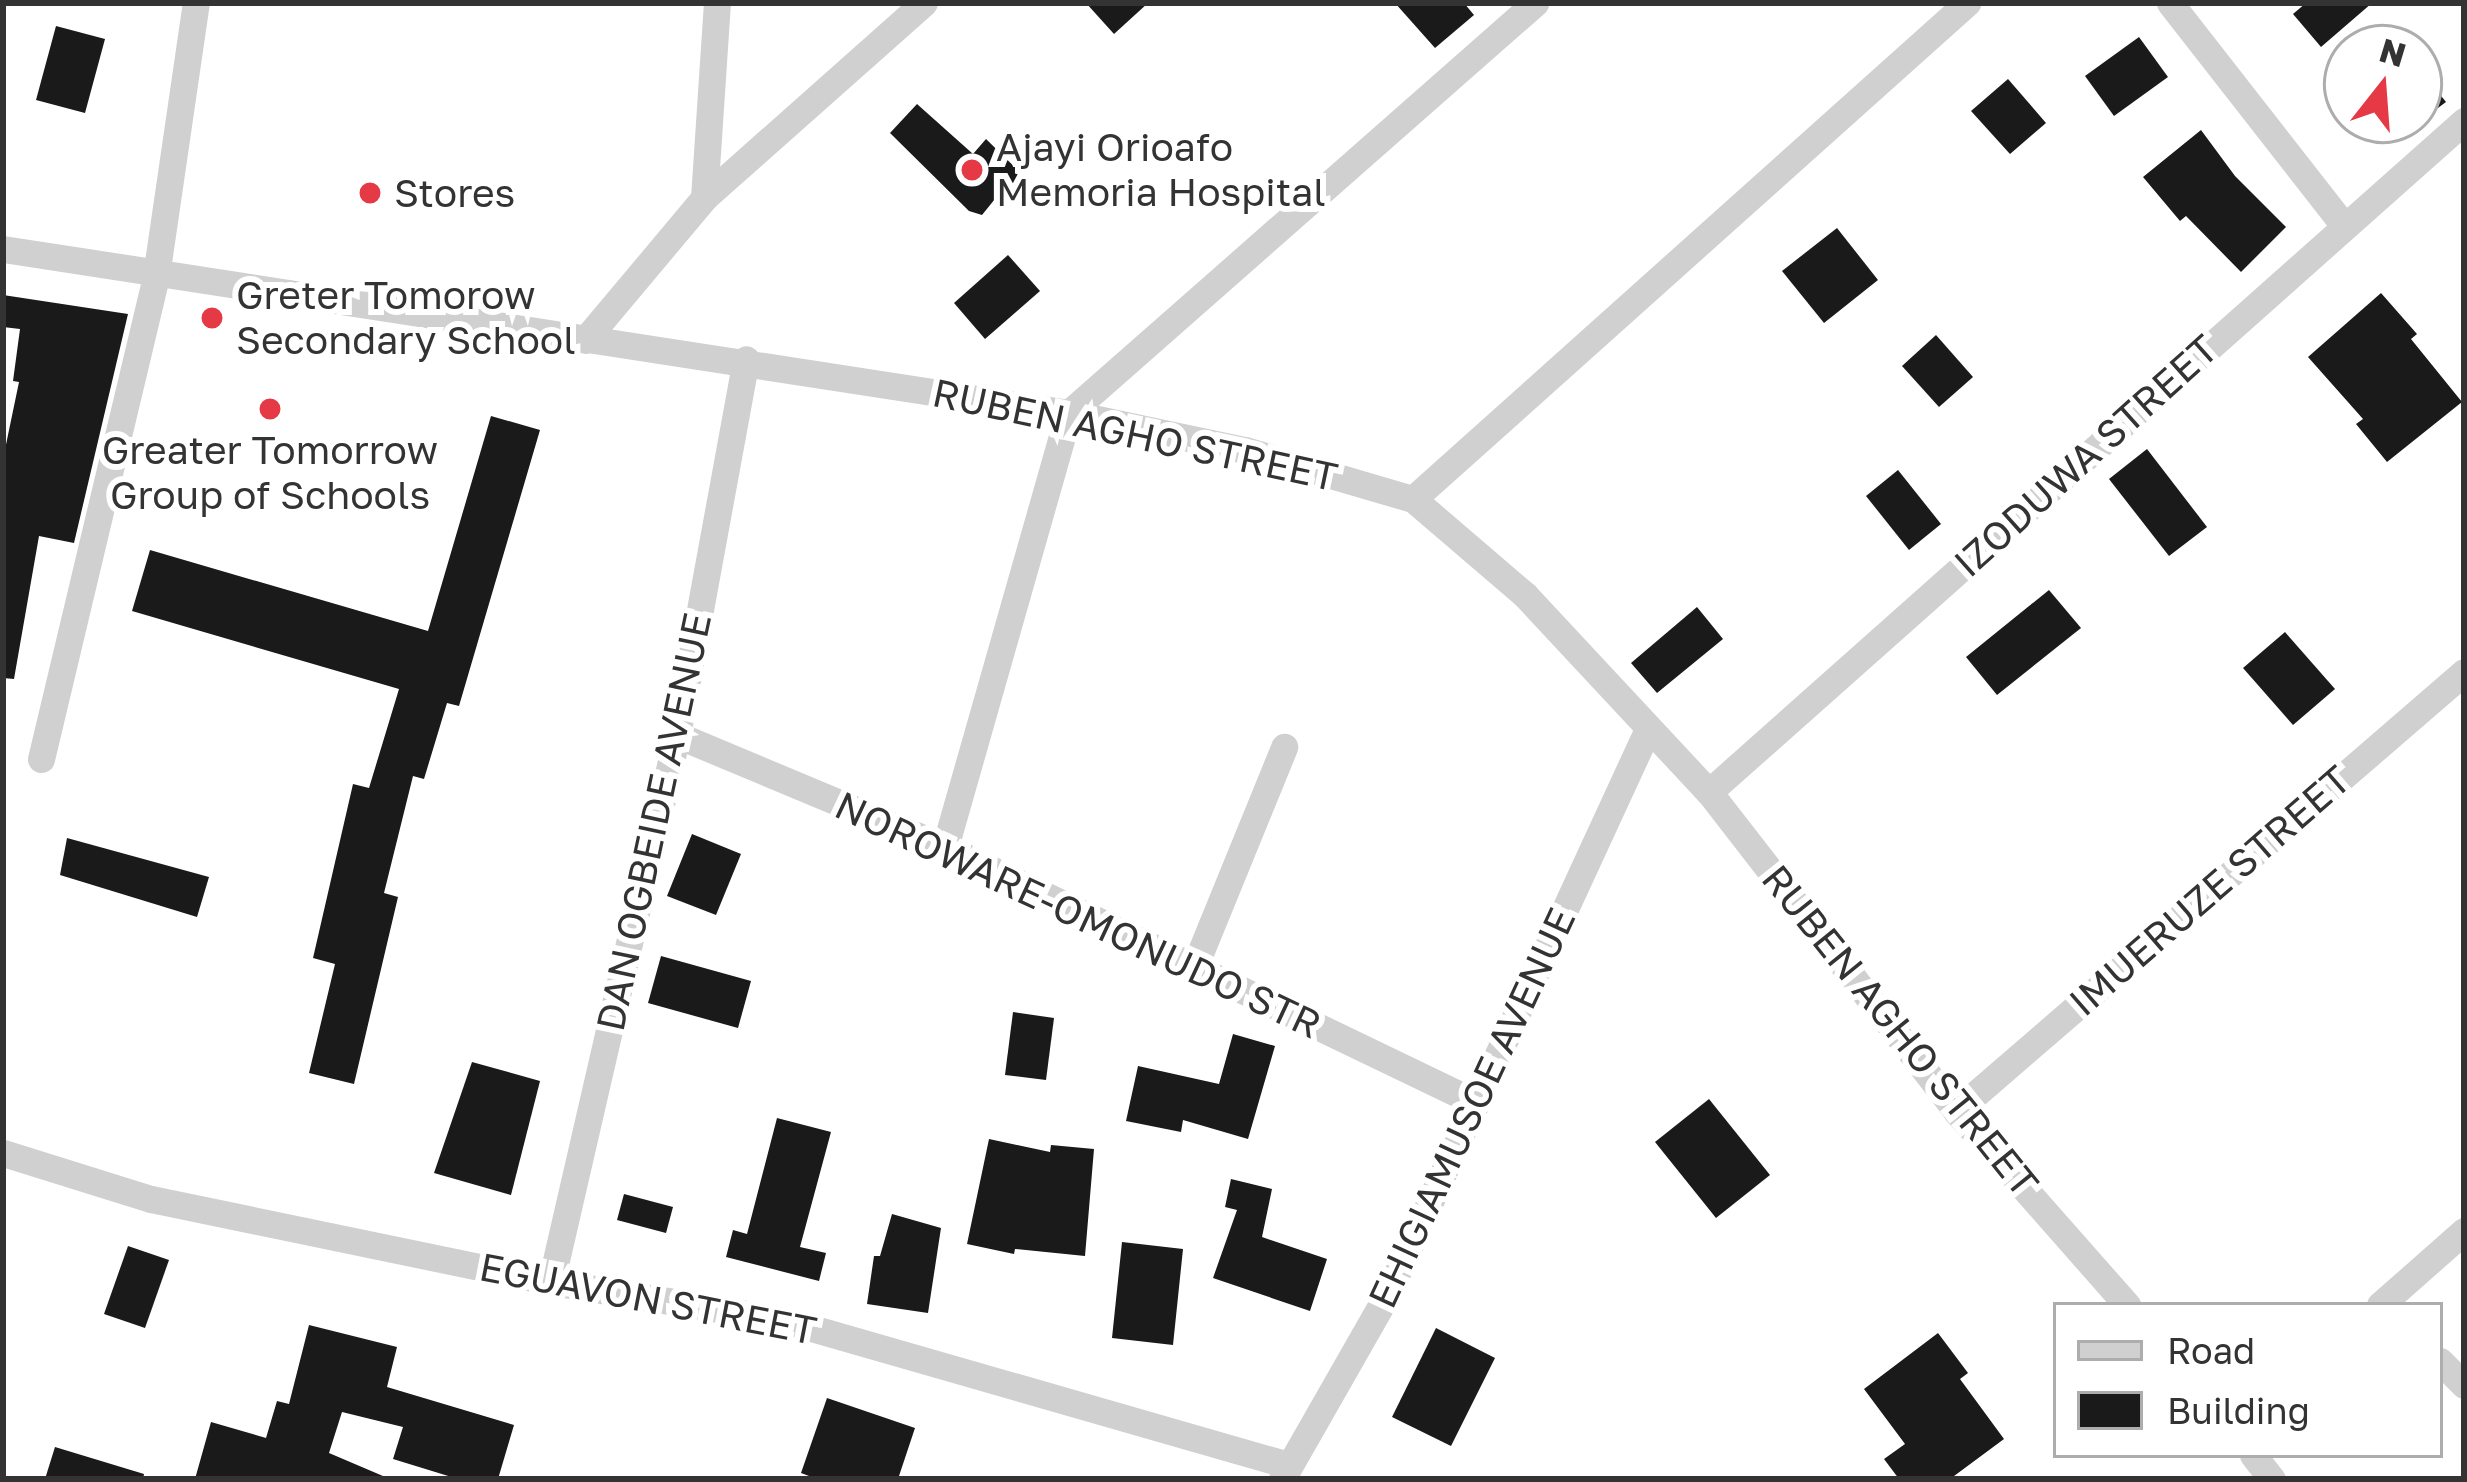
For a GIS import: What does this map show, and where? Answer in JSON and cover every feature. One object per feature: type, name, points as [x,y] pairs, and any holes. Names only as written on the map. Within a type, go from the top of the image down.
[{"type":"street","points":[[41,759],[157,276],[196,3]]},
{"type":"street","points":[[704,197],[717,3]]},
{"type":"street","points":[[585,340],[704,197],[924,3]]},
{"type":"street","points":[[944,848],[1069,412],[1535,3]]},
{"type":"street","points":[[1413,499],[1967,3]]},
{"type":"street","points":[[2170,3],[2344,226]]},
{"type":"street","name":"IZODUWA STREET","points":[[1709,792],[2344,226],[2460,134]]},
{"type":"street","name":"RUBEN AGHO STREET","points":[[3,249],[1069,412],[1245,450],[1413,499],[1525,595],[1709,792],[1956,1111],[2124,1302]]},
{"type":"street","name":"DAN OGBEIDE AVENUE","points":[[551,1282],[677,735],[746,359]]},
{"type":"street","name":"IMUERUZE STREET","points":[[1956,1111],[2464,672]]},
{"type":"street","name":"EHIGIAMUSOE AVENUE","points":[[1285,1472],[1386,1297],[1648,729]]},
{"type":"street","name":"NOROWARE-OMONUDO STR","points":[[677,735],[944,848],[1477,1103]]},
{"type":"street","points":[[1194,968],[1284,747]]},
{"type":"street","name":"EGUAVON STREET","points":[[3,1153],[151,1199],[551,1282],[780,1319],[1285,1472]]},
{"type":"street","points":[[2385,1302],[2464,1232]]},
{"type":"building","points":[[1086,3],[1148,3],[1114,34]]},
{"type":"building","points":[[1395,3],[1464,3],[1474,15],[1435,48]]},
{"type":"building","points":[[2306,3],[2372,3],[2348,24],[2323,24],[2321,47],[2293,14]]},
{"type":"building","points":[[56,26],[105,39],[85,113],[36,100]]},
{"type":"building","points":[[2139,37],[2168,77],[2114,116],[2085,76]]},
{"type":"building","points":[[2008,79],[2046,123],[2010,154],[1971,111]]},
{"type":"building","name":"Ajayi Orioafo Memoria Hospital","points":[[917,104],[973,154],[986,139],[1034,186],[1014,204],[999,194],[982,215],[969,211],[890,133]]},
{"type":"building","points":[[2201,130],[2235,176],[2286,227],[2241,272],[2186,216],[2180,221],[2143,177]]},
{"type":"building","points":[[1837,228],[1878,280],[1824,323],[1782,271]]},
{"type":"building","points":[[1008,255],[1040,291],[985,339],[954,303]]},
{"type":"building","points":[[2381,293],[2417,334],[2411,339],[2462,402],[2387,462],[2356,424],[2363,419],[2308,357]]},
{"type":"building","points":[[3,295],[128,314],[74,543],[39,536],[14,679],[3,678],[3,459],[19,382],[13,381],[20,329],[3,327]]},
{"type":"building","points":[[1936,335],[1973,377],[1939,407],[1902,366]]},
{"type":"building","points":[[491,416],[540,430],[459,706],[447,703],[424,779],[413,776],[384,893],[398,897],[354,1084],[309,1073],[335,964],[313,958],[353,784],[369,788],[399,689],[132,611],[150,550],[428,631]]},
{"type":"building","points":[[2147,449],[2207,527],[2169,556],[2109,479]]},
{"type":"building","points":[[1898,470],[1941,524],[1909,550],[1866,496]]},
{"type":"building","points":[[2049,590],[2081,628],[1997,695],[1966,657]]},
{"type":"building","points":[[1697,607],[1723,639],[1657,693],[1631,663]]},
{"type":"building","points":[[2285,632],[2335,689],[2293,725],[2243,668]]},
{"type":"building","points":[[692,834],[741,854],[716,915],[667,896]]},
{"type":"building","points":[[67,838],[209,877],[197,917],[60,875]]},
{"type":"building","points":[[661,956],[751,981],[738,1028],[648,1003]]},
{"type":"building","points":[[1013,1012],[1054,1018],[1046,1080],[1005,1075]]},
{"type":"building","points":[[1233,1034],[1275,1046],[1248,1139],[1183,1120],[1181,1132],[1126,1121],[1138,1066],[1219,1084]]},
{"type":"building","points":[[472,1062],[540,1081],[511,1195],[434,1173]]},
{"type":"building","points":[[1709,1099],[1770,1175],[1716,1218],[1655,1142]]},
{"type":"building","points":[[777,1118],[831,1132],[800,1247],[826,1253],[819,1281],[726,1257],[733,1230],[747,1234]]},
{"type":"building","points":[[989,1139],[1050,1152],[1051,1145],[1094,1149],[1085,1256],[1015,1249],[1014,1254],[967,1244]]},
{"type":"building","points":[[1231,1179],[1272,1189],[1262,1237],[1327,1259],[1310,1311],[1213,1278],[1237,1210],[1225,1207]]},
{"type":"building","points":[[624,1194],[673,1207],[666,1233],[617,1220]]},
{"type":"building","points":[[892,1214],[941,1228],[928,1313],[867,1304],[874,1256],[880,1256]]},
{"type":"building","points":[[1122,1242],[1183,1249],[1173,1345],[1112,1338]]},
{"type":"building","points":[[128,1246],[169,1260],[145,1328],[104,1314]]},
{"type":"building","points":[[309,1325],[397,1347],[387,1387],[514,1425],[498,1479],[458,1479],[393,1459],[403,1427],[342,1412],[329,1453],[390,1479],[195,1479],[211,1422],[266,1438],[277,1401],[289,1404]]},
{"type":"building","points":[[1436,1328],[1495,1358],[1451,1446],[1392,1417]]},
{"type":"building","points":[[1938,1333],[1968,1373],[1960,1379],[2004,1439],[1950,1479],[1899,1479],[1884,1459],[1905,1444],[1864,1389]]},
{"type":"building","points":[[827,1398],[915,1428],[898,1479],[817,1479],[801,1473]]},
{"type":"building","points":[[55,1447],[144,1474],[143,1479],[45,1479]]},
{"type":"place","name":"Ajayi Orioafo Memoria Hospital","points":[[972,170]]},
{"type":"place","name":"Stores","points":[[370,193]]},
{"type":"place","name":"Greter Tomorow Secondary School","points":[[212,318]]},
{"type":"place","name":"Greater Tomorrow Group of Schools","points":[[270,409]]}]
